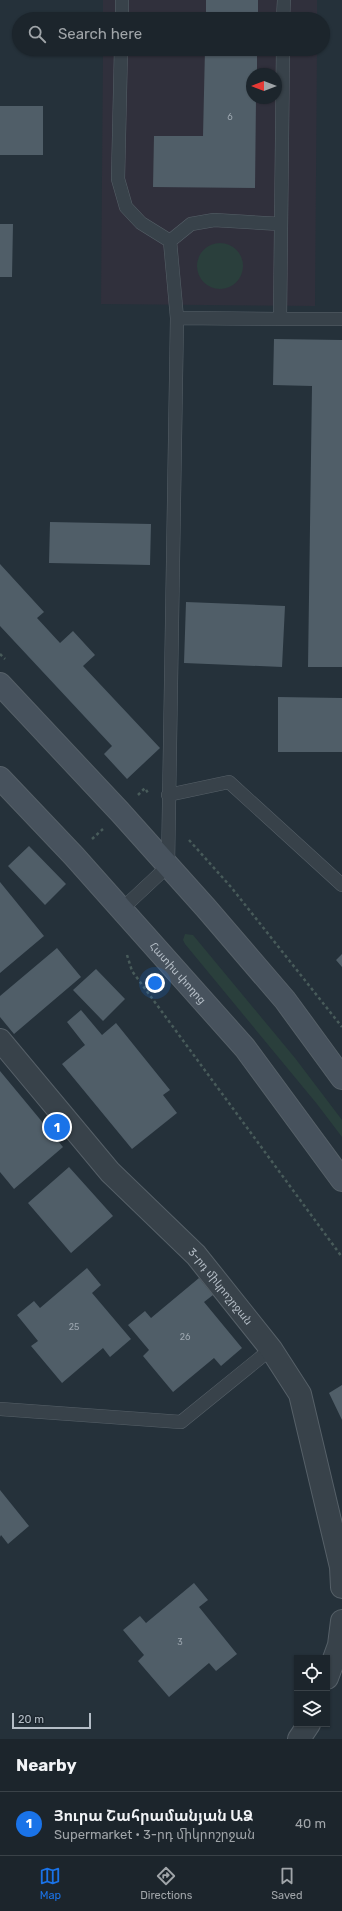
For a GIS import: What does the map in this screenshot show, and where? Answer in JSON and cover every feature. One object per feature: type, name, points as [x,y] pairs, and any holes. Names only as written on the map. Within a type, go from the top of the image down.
[{"type":"main road","points":[[0,684],[168,866],[285,1000],[342,1078]]},
{"type":"main road","name":"Հատիս փողոց","points":[[0,778],[122,909],[245,1048],[342,1180]]},
{"type":"street","name":"3-րդ միկրոշրջան","points":[[0,1040],[110,1172],[196,1255],[271,1349],[300,1394],[340,1567],[342,1587]]},
{"type":"street","points":[[330,1670],[339,1644],[342,1621]]},
{"type":"street","points":[[299,1739],[307,1727]]},
{"type":"lane","points":[[122,0],[122,12]]},
{"type":"lane","points":[[283,12],[284,0]]},
{"type":"lane","points":[[121,56],[118,179],[126,207],[141,223],[170,241]]},
{"type":"lane","points":[[280,319],[283,56]]},
{"type":"lane","points":[[170,241],[191,224],[214,220],[281,224]]},
{"type":"lane","points":[[122,909],[168,866],[167,816],[177,318],[170,241]]},
{"type":"lane","points":[[177,318],[342,319]]},
{"type":"lane","points":[[168,795],[230,782],[342,885]]},
{"type":"lane","points":[[0,1409],[181,1422],[271,1349]]},
{"type":"path","points":[[145,788],[167,816],[231,887],[342,1027]]},
{"type":"path","points":[[132,971],[342,1257]]},
{"type":"shaded area","points":[[103,0],[317,0],[317,12],[103,12]]},
{"type":"shaded area","points":[[103,56],[317,56],[315,306],[101,304]]},
{"type":"green space","points":[[215,243],[225,243],[233,247],[239,253],[243,261],[243,271],[239,279],[233,285],[225,289],[215,289],[207,285],[201,279],[197,271],[197,261],[201,253],[207,247]]},
{"type":"green space","points":[[185,934],[193,935],[295,1058],[342,1120],[342,1137],[317,1104],[185,944],[183,940]]},
{"type":"building","points":[[206,0],[258,0],[258,12],[206,12]]},
{"type":"building","points":[[205,56],[257,56],[257,68],[246,68],[246,104],[256,104],[255,188],[153,187],[154,136],[203,136]]},
{"type":"building","points":[[0,106],[43,106],[43,155],[0,155]]},
{"type":"building","points":[[0,224],[13,224],[12,277],[0,277]]},
{"type":"building","points":[[274,339],[342,340],[342,667],[308,667],[312,386],[273,385]]},
{"type":"building","points":[[50,522],[151,524],[150,565],[49,563]]},
{"type":"building","points":[[0,564],[44,612],[37,618],[60,643],[73,631],[95,655],[83,666],[160,748],[127,779],[104,754],[112,746],[0,626]]},
{"type":"building","points":[[186,602],[285,606],[282,667],[184,663]]},
{"type":"building","points":[[278,697],[342,698],[342,752],[278,752]]},
{"type":"building","points":[[29,846],[66,884],[45,905],[8,866]]},
{"type":"building","points":[[0,882],[44,936],[0,973]]},
{"type":"building","points":[[57,948],[81,977],[14,1034],[0,1017],[0,996]]},
{"type":"building","points":[[342,954],[342,967],[336,960]]},
{"type":"building","points":[[96,969],[125,999],[103,1021],[73,990]]},
{"type":"building","points":[[81,1010],[102,1035],[116,1023],[170,1090],[163,1095],[177,1113],[132,1149],[62,1064],[85,1045],[67,1022]]},
{"type":"building","points":[[0,1071],[63,1147],[14,1189],[0,1172]]},
{"type":"building","points":[[69,1167],[113,1216],[71,1253],[28,1203]]},
{"type":"building","points":[[87,1268],[101,1285],[92,1293],[131,1339],[110,1357],[103,1348],[62,1383],[31,1346],[38,1341],[17,1315],[34,1301],[40,1308]]},
{"type":"building","points":[[199,1278],[213,1295],[204,1302],[242,1348],[221,1366],[214,1358],[173,1392],[143,1356],[149,1350],[128,1325],[145,1311],[151,1318]]},
{"type":"building","points":[[342,1385],[342,1420],[329,1393]]},
{"type":"building","points":[[0,1490],[29,1526],[8,1544],[1,1535],[0,1537]]},
{"type":"building","points":[[194,1583],[208,1600],[199,1607],[237,1654],[216,1671],[209,1663],[169,1697],[138,1661],[144,1655],[123,1630],[140,1616],[146,1623]]},
{"type":"place","name":"Յուրա Շահրամանյան ԱՁ","points":[[57,1127]]}]
